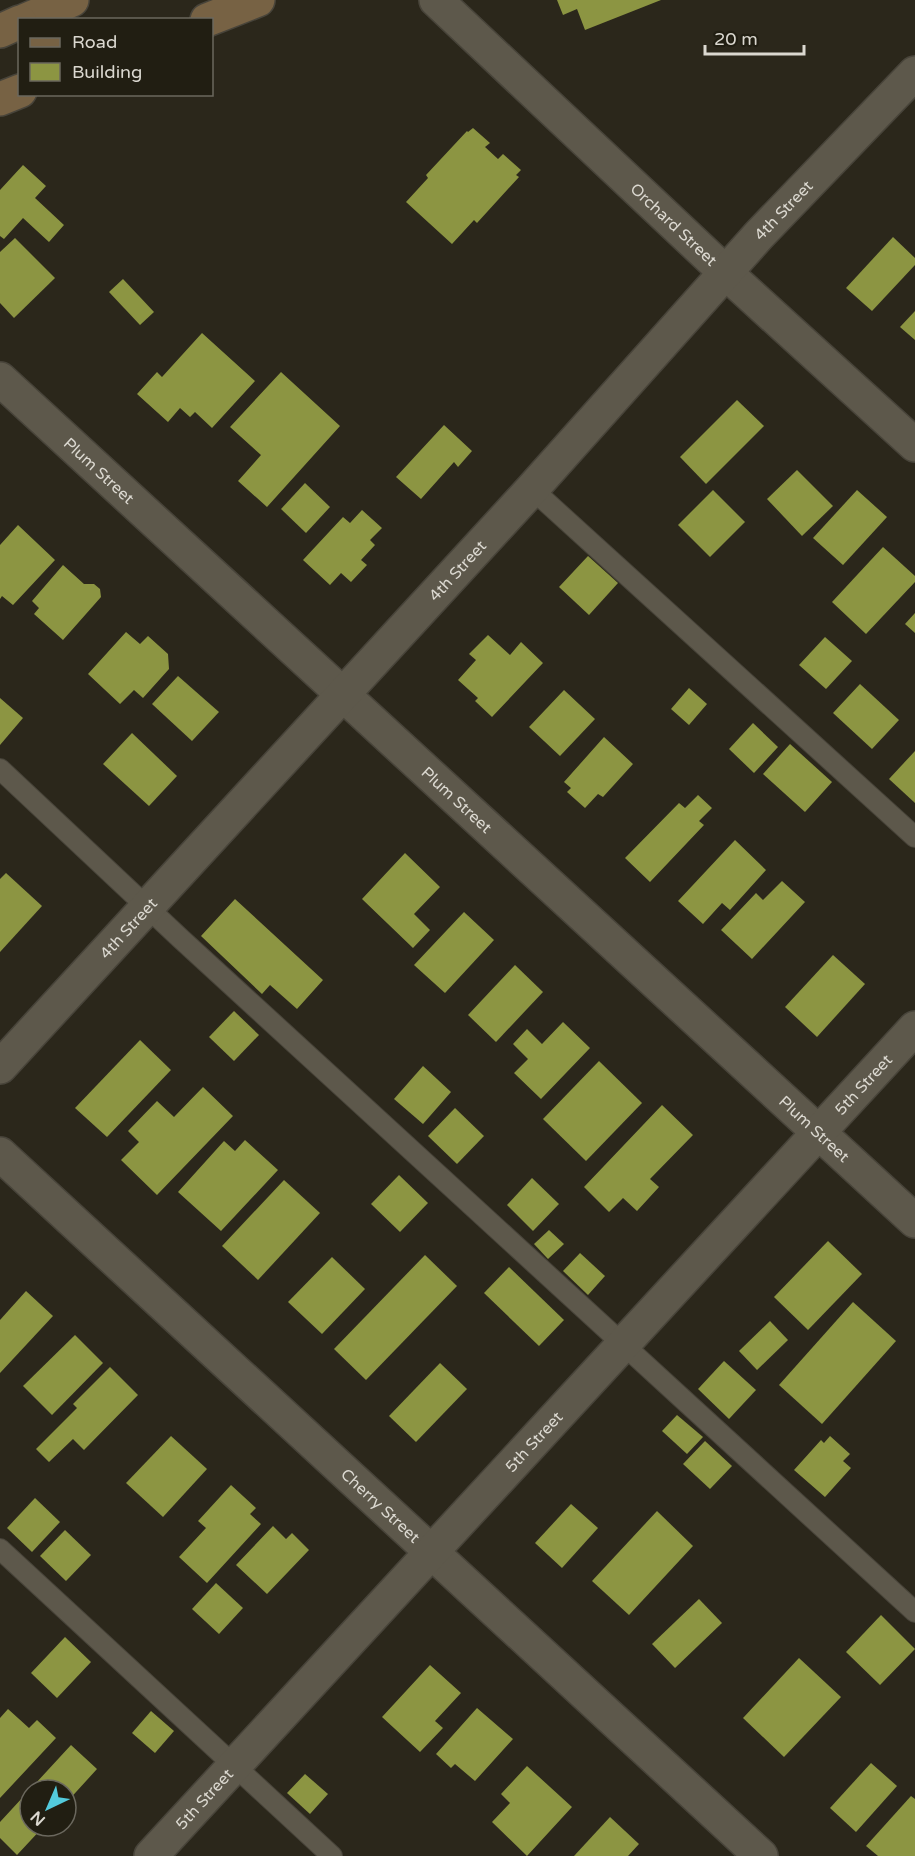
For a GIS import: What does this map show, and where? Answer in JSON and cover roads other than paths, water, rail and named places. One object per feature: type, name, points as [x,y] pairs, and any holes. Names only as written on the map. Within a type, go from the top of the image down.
[{"type":"main road","points":[[31,18],[72,0]]},
{"type":"main road","points":[[212,18],[258,0]]},
{"type":"main road","points":[[0,31],[18,23]]},
{"type":"main road","points":[[0,99],[18,92]]},
{"type":"street","name":"Orchard Street","points":[[436,0],[726,273],[915,446]]},
{"type":"street","name":"4th Street","points":[[0,1067],[532,489],[759,236],[915,73]]},
{"type":"street","name":"Plum Street","points":[[0,379],[915,1221]]},
{"type":"street","name":"5th Street","points":[[151,1856],[915,1028]]},
{"type":"street","name":"Cherry Street","points":[[0,1154],[761,1856]]},
{"type":"lane","points":[[532,489],[915,837]]},
{"type":"lane","points":[[0,769],[147,907],[915,1612]]},
{"type":"lane","points":[[0,1549],[332,1856]]}]
